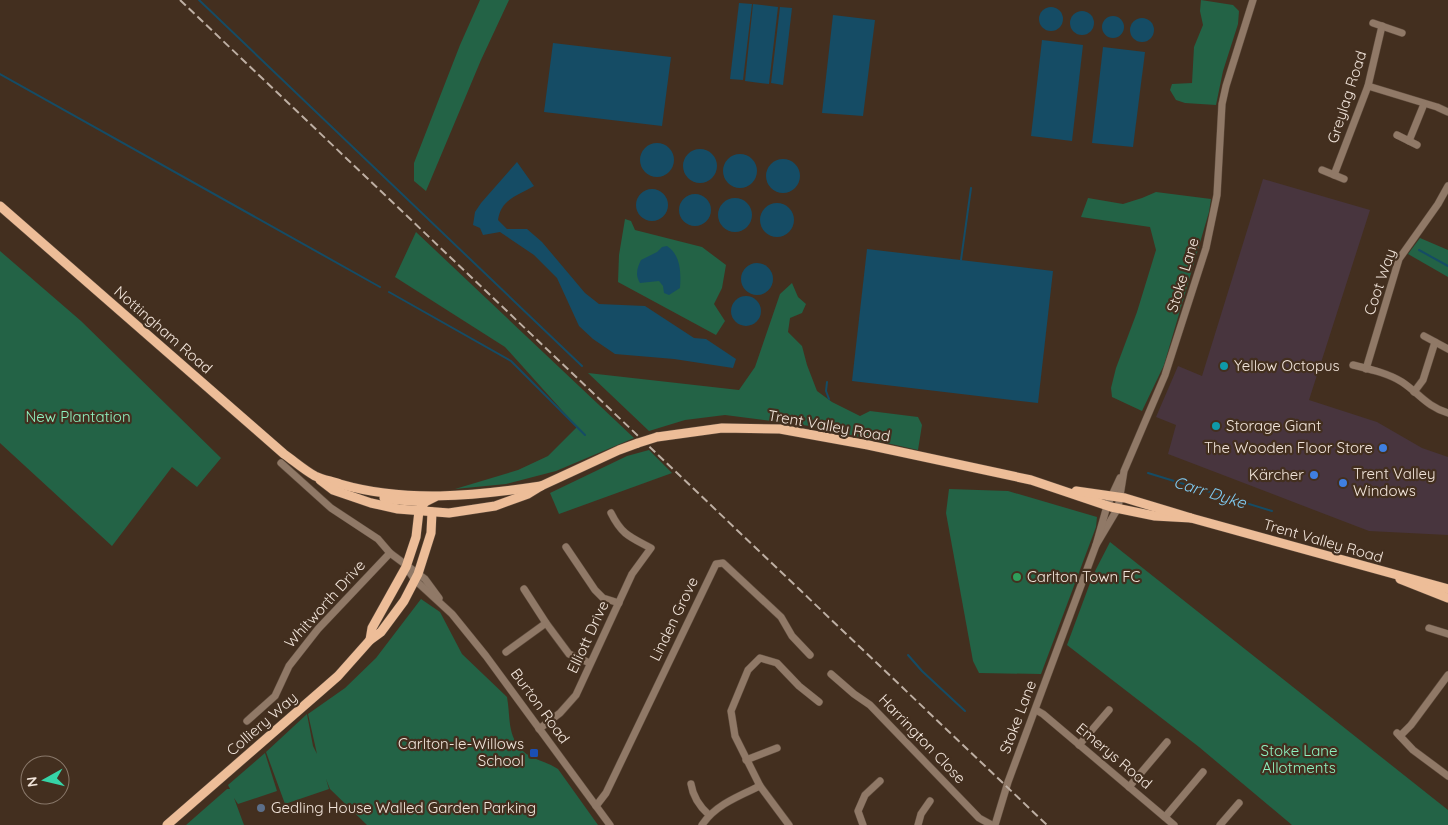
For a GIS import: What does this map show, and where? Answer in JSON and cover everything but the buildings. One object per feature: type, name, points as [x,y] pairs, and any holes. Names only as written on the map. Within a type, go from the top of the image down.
[{"type":"main road","name":"Nottingham Road","points":[[0,206],[284,454],[313,474]]},
{"type":"main road","name":"Trent Valley Road","points":[[313,474],[333,490],[371,503],[398,509],[449,513],[496,506],[528,494],[618,450],[638,443],[722,428],[756,427],[780,429],[879,448],[1031,480],[1107,506],[1155,516],[1191,518]]},
{"type":"main road","name":"Trent Valley Road","points":[[313,474],[368,491],[435,496],[492,493],[541,486]]},
{"type":"main road","name":"Trent Valley Road","points":[[1059,488],[1121,497],[1389,574],[1407,576],[1448,589]]},
{"type":"main road","points":[[368,491],[374,496],[425,502]]},
{"type":"main road","points":[[419,511],[425,502],[435,496]]},
{"type":"main road","points":[[425,502],[432,512]]},
{"type":"main road","name":"Colliery Way","points":[[370,640],[372,628],[406,566],[416,537],[419,511]]},
{"type":"main road","name":"Colliery Way","points":[[166,825],[338,676],[370,640],[381,632],[404,601],[416,577],[432,530],[432,512]]},
{"type":"main road","name":"Trent Valley Road","points":[[1389,574],[1448,598]]},
{"type":"street","name":"Stoke Lane","points":[[993,825],[1096,544],[1118,508],[1123,473],[1165,375],[1206,248],[1217,195],[1222,104],[1253,0]]},
{"type":"street","points":[[1373,23],[1402,33]]},
{"type":"street","name":"Greylag Road","points":[[1334,175],[1368,86],[1382,26]]},
{"type":"street","points":[[1368,86],[1438,107],[1448,112]]},
{"type":"street","points":[[1410,141],[1424,104]]},
{"type":"street","points":[[1397,135],[1417,145]]},
{"type":"street","points":[[1322,170],[1344,179]]},
{"type":"street","name":"Coot Way","points":[[1366,368],[1399,259],[1438,204],[1448,186]]},
{"type":"street","points":[[1424,336],[1448,349]]},
{"type":"street","points":[[1414,392],[1423,380],[1434,342]]},
{"type":"street","points":[[1353,365],[1395,378],[1428,404],[1448,413]]},
{"type":"street","name":"Burton Road","points":[[281,463],[319,494],[331,508],[378,539],[416,577],[425,579],[444,606],[486,656],[610,825]]},
{"type":"street","points":[[1096,544],[1111,495],[1123,473]]},
{"type":"street","name":"Elliott Drive","points":[[539,729],[560,714],[576,695],[632,574],[651,548],[628,536],[618,527],[611,513]]},
{"type":"street","points":[[566,547],[594,590],[603,598],[619,603]]},
{"type":"street","name":"Whitworth Drive","points":[[247,721],[275,696],[289,666],[318,629],[390,553]]},
{"type":"street","name":"Linden Grove","points":[[596,806],[606,793],[716,564],[723,563],[781,617],[792,636],[810,655]]},
{"type":"street","points":[[524,589],[546,623],[570,654],[590,663]]},
{"type":"street","points":[[506,652],[546,623]]},
{"type":"street","points":[[1429,628],[1448,634]]},
{"type":"street","points":[[789,825],[760,786],[746,760],[735,736],[731,711],[748,670],[760,658],[777,663],[799,686],[819,702]]},
{"type":"street","name":"Harrington Close","points":[[831,674],[870,705],[980,818],[993,825]]},
{"type":"street","points":[[1447,772],[1413,750],[1399,734],[1411,725],[1448,675]]},
{"type":"street","name":"Emerys Road","points":[[1036,710],[1174,825]]},
{"type":"street","points":[[1079,745],[1109,710]]},
{"type":"street","points":[[1129,787],[1167,742]]},
{"type":"street","points":[[746,760],[777,748]]},
{"type":"street","points":[[1165,817],[1204,772]]},
{"type":"street","points":[[863,825],[858,812],[865,795],[880,781]]},
{"type":"street","points":[[702,825],[709,815],[731,800],[760,786]]},
{"type":"street","points":[[689,790],[701,808],[709,815]]},
{"type":"street","points":[[918,825],[921,814],[930,801]]},
{"type":"street","points":[[1220,825],[1239,803]]},
{"type":"shaded area","points":[[1263,179],[1370,210],[1309,400],[1377,422],[1422,448],[1448,457],[1448,535],[1369,531],[1168,454],[1176,425],[1156,417],[1178,366],[1202,376]]},
{"type":"green space","points":[[480,0],[509,0],[481,60],[426,191],[414,181],[414,163],[460,45]]},
{"type":"green space","points":[[1201,0],[1233,5],[1239,11],[1238,24],[1223,71],[1216,105],[1185,103],[1176,100],[1170,90],[1172,84],[1192,83],[1194,47],[1203,25],[1200,11]]},
{"type":"green space","points":[[1156,192],[1211,199],[1209,212],[1164,365],[1142,411],[1112,397],[1111,388],[1156,250],[1150,227],[1081,217],[1088,198],[1123,204]]},
{"type":"green space","points":[[625,219],[631,221],[635,230],[702,247],[726,265],[722,288],[714,304],[725,321],[716,335],[618,282],[619,255]]},
{"type":"green space","points":[[416,232],[634,438],[556,471],[506,484],[455,489],[518,470],[548,456],[577,427],[505,347],[395,277]]},
{"type":"green space","points":[[1420,238],[1448,250],[1448,277],[1408,254]]},
{"type":"green space","name":"New Plantation","points":[[0,251],[81,321],[221,458],[197,487],[172,467],[112,546],[0,443]]},
{"type":"green space","points":[[792,283],[798,297],[806,304],[802,313],[790,318],[788,332],[802,346],[817,391],[832,402],[860,416],[870,411],[918,417],[922,425],[918,450],[810,426],[725,415],[685,420],[649,431],[588,373],[739,390],[755,367],[780,294]]},
{"type":"green space","points":[[649,450],[672,473],[559,514],[550,493],[627,456]]},
{"type":"green space","name":"Carlton Town FC","points":[[949,489],[1008,491],[1097,517],[1096,527],[1041,674],[979,673],[973,661],[946,513]]},
{"type":"green space","name":"Stoke Lane Allotments","points":[[1110,542],[1448,810],[1448,825],[1292,825],[1199,747],[1067,645],[1093,575]]},
{"type":"green space","points":[[421,599],[440,612],[462,654],[507,697],[511,730],[517,744],[530,756],[558,769],[598,825],[367,825],[330,789],[326,779],[329,789],[285,804],[266,752],[307,714],[313,746],[317,754],[308,714],[345,688],[376,658]]},
{"type":"green space","points":[[265,753],[277,791],[238,804],[234,798],[244,825],[186,825],[227,789],[230,789],[228,785]]},
{"type":"water","points":[[739,3],[752,4],[743,80],[730,79]]},
{"type":"water","points":[[753,4],[778,7],[769,84],[745,81]]},
{"type":"water","points":[[780,7],[792,8],[783,85],[771,83]]},
{"type":"water","points":[[1051,7],[1059,11],[1063,19],[1059,27],[1051,31],[1043,27],[1039,19],[1043,11]]},
{"type":"water","points":[[1082,11],[1091,14],[1094,23],[1091,32],[1082,35],[1073,32],[1070,23],[1073,14]]},
{"type":"water","points":[[833,15],[875,20],[863,116],[822,113]]},
{"type":"water","points":[[1113,16],[1121,19],[1124,27],[1121,35],[1113,38],[1105,35],[1102,27],[1105,19]]},
{"type":"water","points":[[1142,18],[1147,19],[1153,25],[1153,35],[1147,41],[1142,42],[1137,41],[1131,35],[1130,30],[1131,25],[1137,19]]},
{"type":"water","points":[[1042,40],[1083,45],[1072,141],[1031,136]]},
{"type":"water","points":[[553,43],[671,57],[662,126],[544,112]]},
{"type":"water","points":[[1103,47],[1145,52],[1133,147],[1092,143]]},
{"type":"water","points":[[657,143],[669,148],[674,160],[669,172],[657,177],[645,172],[640,160],[645,148]]},
{"type":"water","points":[[700,149],[712,154],[717,166],[712,178],[700,183],[688,178],[683,166],[688,154]]},
{"type":"water","points":[[740,154],[747,155],[752,159],[756,164],[756,178],[752,183],[747,187],[740,188],[733,187],[728,183],[724,178],[723,171],[724,164],[728,159],[733,155]]},
{"type":"water","points":[[783,159],[795,164],[800,176],[795,188],[783,193],[771,188],[766,176],[771,164]]},
{"type":"water","points":[[517,162],[534,186],[511,199],[502,207],[498,220],[507,229],[527,229],[542,242],[585,293],[599,304],[645,306],[694,338],[706,339],[736,359],[733,368],[674,359],[615,354],[593,339],[579,326],[557,278],[534,255],[500,232],[483,235],[480,228],[473,225],[475,212]]},
{"type":"water","points":[[652,189],[658,190],[663,194],[667,199],[667,211],[663,216],[658,220],[652,221],[646,220],[641,216],[637,211],[636,205],[637,199],[641,194],[646,190]]},
{"type":"water","points":[[695,194],[701,195],[706,199],[710,204],[710,216],[706,221],[701,225],[695,226],[689,225],[684,221],[680,216],[679,210],[680,204],[684,199],[689,195]]},
{"type":"water","points":[[735,198],[747,203],[752,215],[747,227],[735,232],[723,227],[718,215],[723,203]]},
{"type":"water","points":[[777,203],[789,208],[794,220],[789,232],[777,237],[765,232],[760,220],[765,208]]},
{"type":"water","points":[[667,246],[678,259],[680,276],[680,288],[669,295],[664,293],[663,286],[659,281],[640,283],[637,274],[641,260]]},
{"type":"water","points":[[867,249],[1053,271],[1038,403],[852,381]]},
{"type":"water","points":[[757,263],[768,268],[773,279],[768,290],[757,295],[746,290],[741,279],[746,268]]},
{"type":"water","points":[[746,296],[757,300],[761,311],[757,322],[746,326],[735,322],[731,311],[735,300]]},
{"type":"waterway","points":[[199,0],[582,366]]},
{"type":"waterway","points":[[0,74],[380,287]]},
{"type":"waterway","points":[[961,260],[971,188]]},
{"type":"waterway","points":[[1419,250],[1448,266]]},
{"type":"waterway","points":[[389,292],[511,361],[585,435]]},
{"type":"waterway","points":[[827,382],[826,391],[829,399]]},
{"type":"waterway","name":"Carr Dyke","points":[[1148,473],[1272,511]]},
{"type":"waterway","points":[[908,655],[922,671],[965,711]]},
{"type":"railway","points":[[180,0],[1047,825]]},
{"type":"place","name":"Yellow Octopus","points":[[1224,366]]},
{"type":"place","name":"Storage Giant","points":[[1216,426]]},
{"type":"place","name":"The Wooden Floor Store","points":[[1383,448]]},
{"type":"place","name":"Kärcher","points":[[1314,475]]},
{"type":"place","name":"Trent Valley Windows","points":[[1343,483]]},
{"type":"place","name":"Carlton Town FC","points":[[1017,577]]},
{"type":"place","name":"Carlton-le-Willows School","points":[[534,753]]},
{"type":"place","name":"Gedling House Walled Garden Parking","points":[[261,808]]}]
